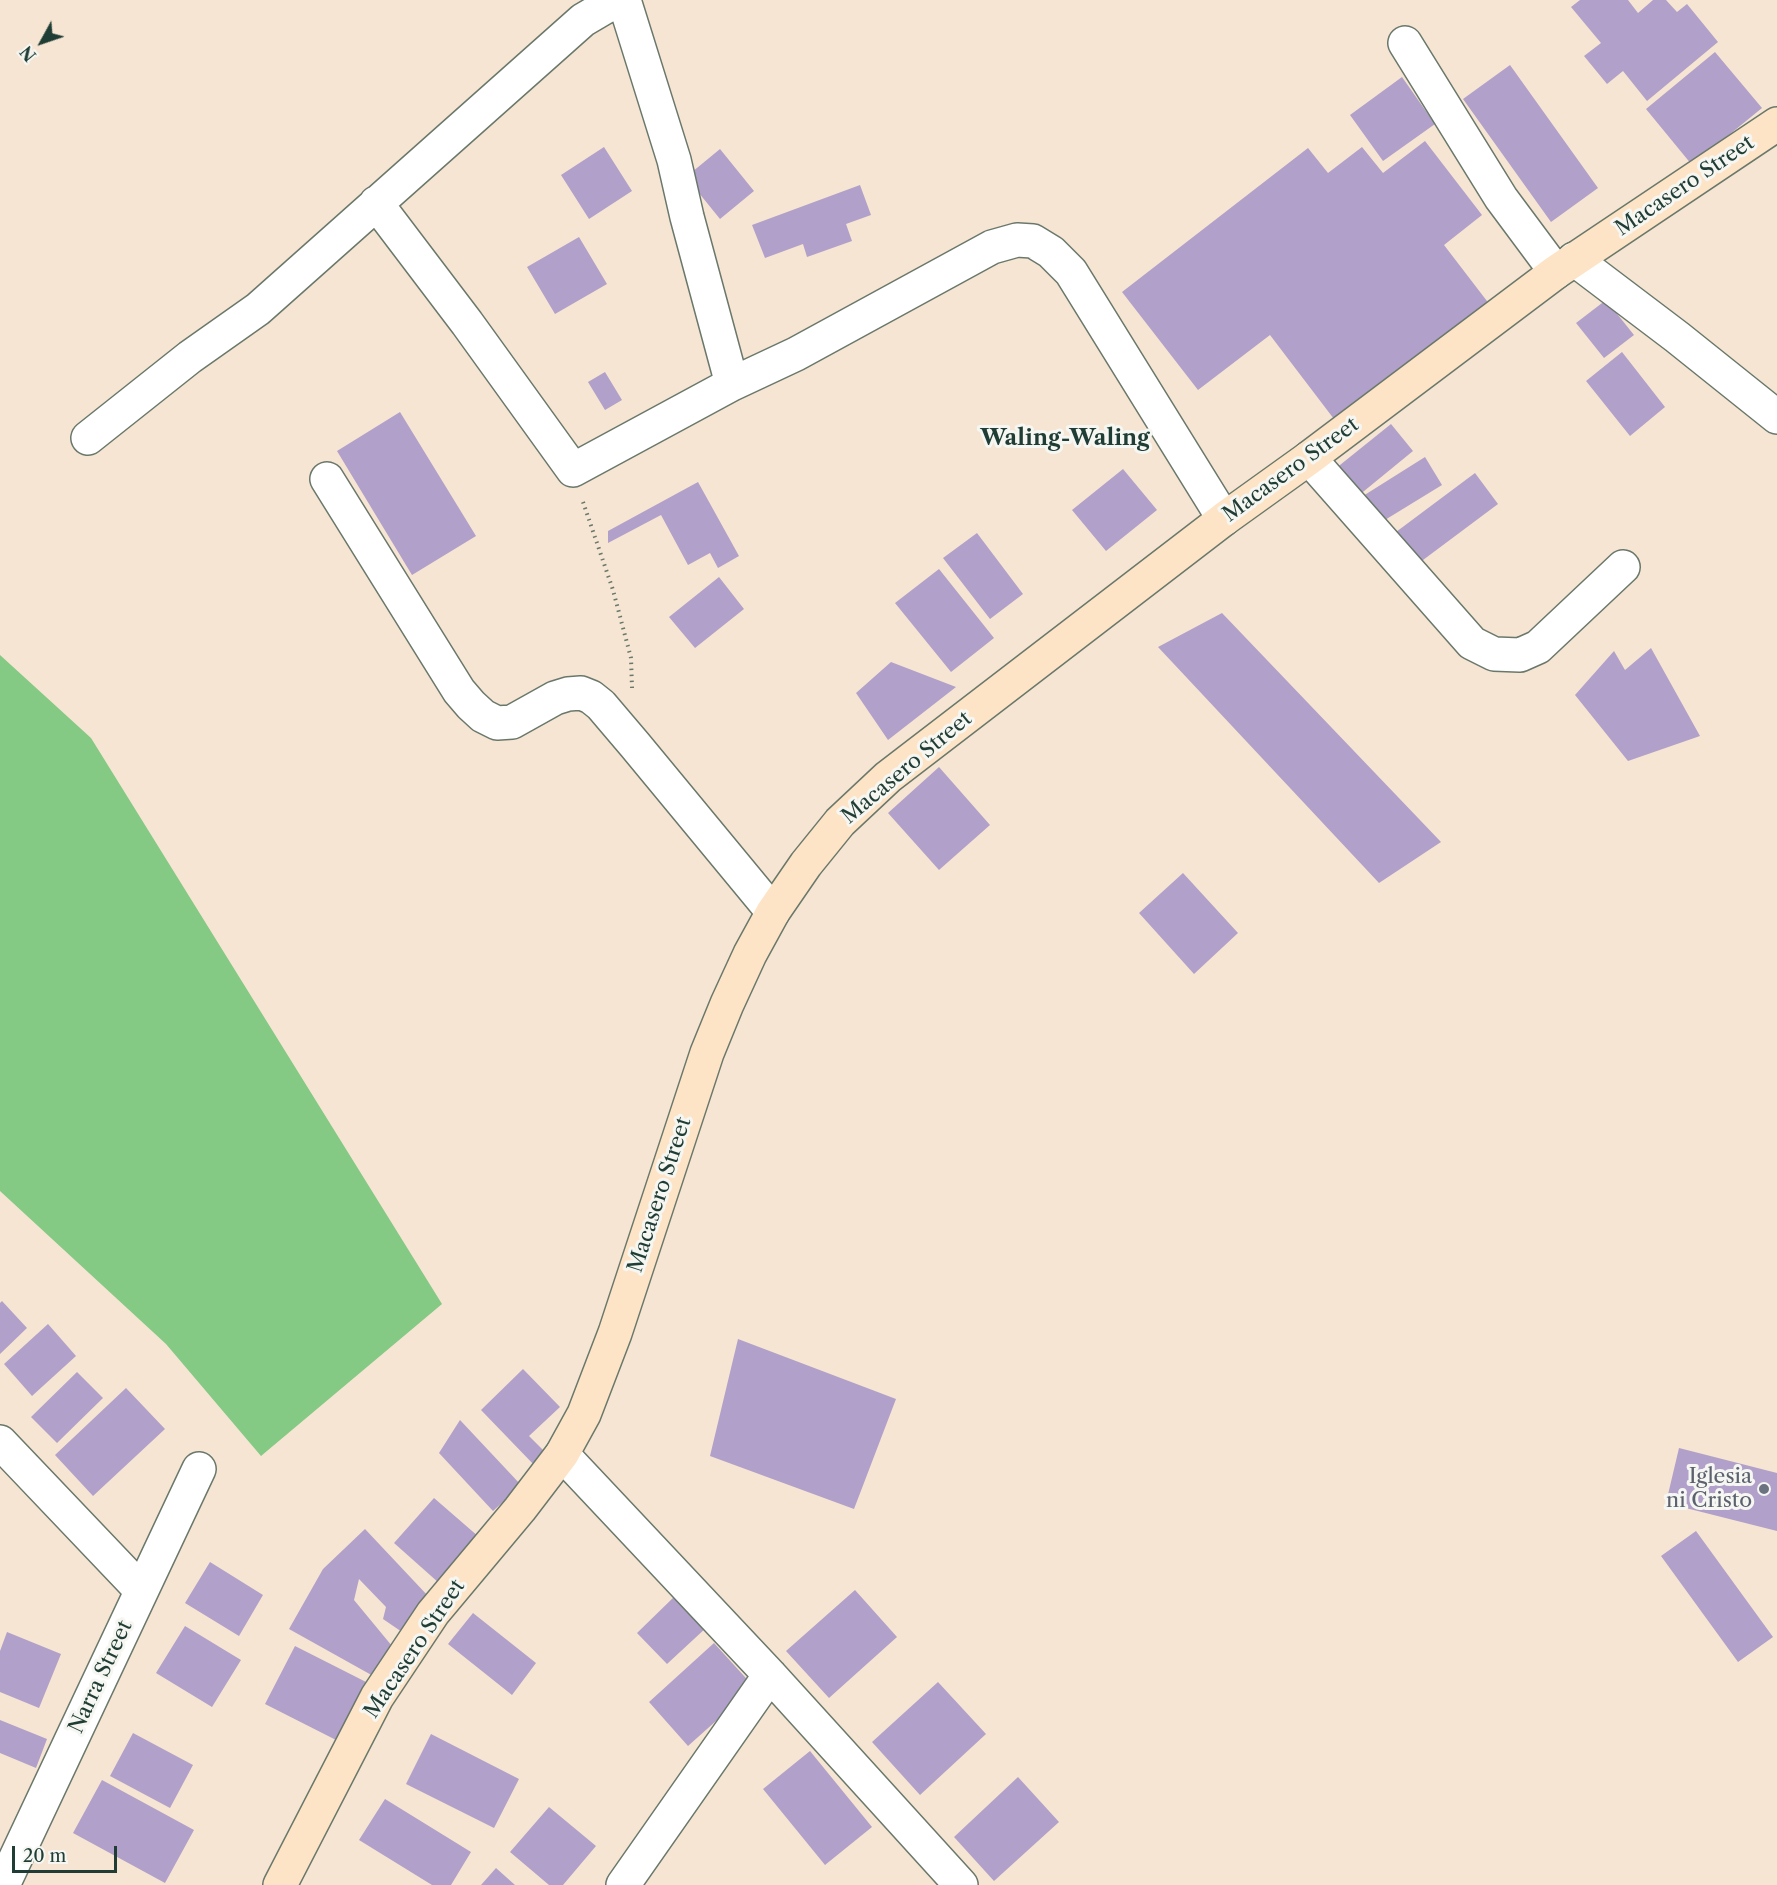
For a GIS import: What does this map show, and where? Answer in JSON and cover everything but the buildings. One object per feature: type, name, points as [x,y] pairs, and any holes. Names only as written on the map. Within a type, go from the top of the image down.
[{"type":"street","points":[[88,438],[190,357],[258,309],[583,20],[617,0]]},
{"type":"street","points":[[624,0],[674,160],[732,384]]},
{"type":"street","points":[[1405,43],[1501,198],[1565,266],[1677,337],[1777,417]]},
{"type":"street","name":"Macasero Street","points":[[280,1885],[376,1697],[433,1613],[520,1509],[562,1454],[585,1414],[615,1333],[707,1053],[736,984],[773,912],[806,864],[840,822],[888,777],[1224,519],[1565,266],[1777,124]]},
{"type":"street","points":[[376,203],[467,323],[573,470],[732,384],[796,354],[993,247],[1017,240],[1033,241],[1051,252],[1071,272],[1224,519]]},
{"type":"street","points":[[1309,458],[1472,643],[1494,654],[1520,655],[1538,647],[1623,567]]},
{"type":"street","points":[[327,479],[459,691],[471,705],[483,716],[497,723],[512,722],[555,698],[581,693],[591,697],[601,705],[635,745],[773,912]]},
{"type":"street","points":[[0,1442],[141,1590]]},
{"type":"street","points":[[562,1454],[770,1675],[961,1885]]},
{"type":"street","name":"Narra Street","points":[[3,1885],[199,1468]]},
{"type":"street","points":[[623,1885],[770,1675]]},
{"type":"path","points":[[573,470],[613,590],[631,658],[633,691]]},
{"type":"green space","points":[[0,655],[91,738],[442,1304],[261,1456],[166,1344],[0,1191]]},
{"type":"place","name":"Iglesia ni Cristo","points":[[1764,1489]]},
{"type":"district","name":"Waling-Waling","points":[[1065,439]]}]
